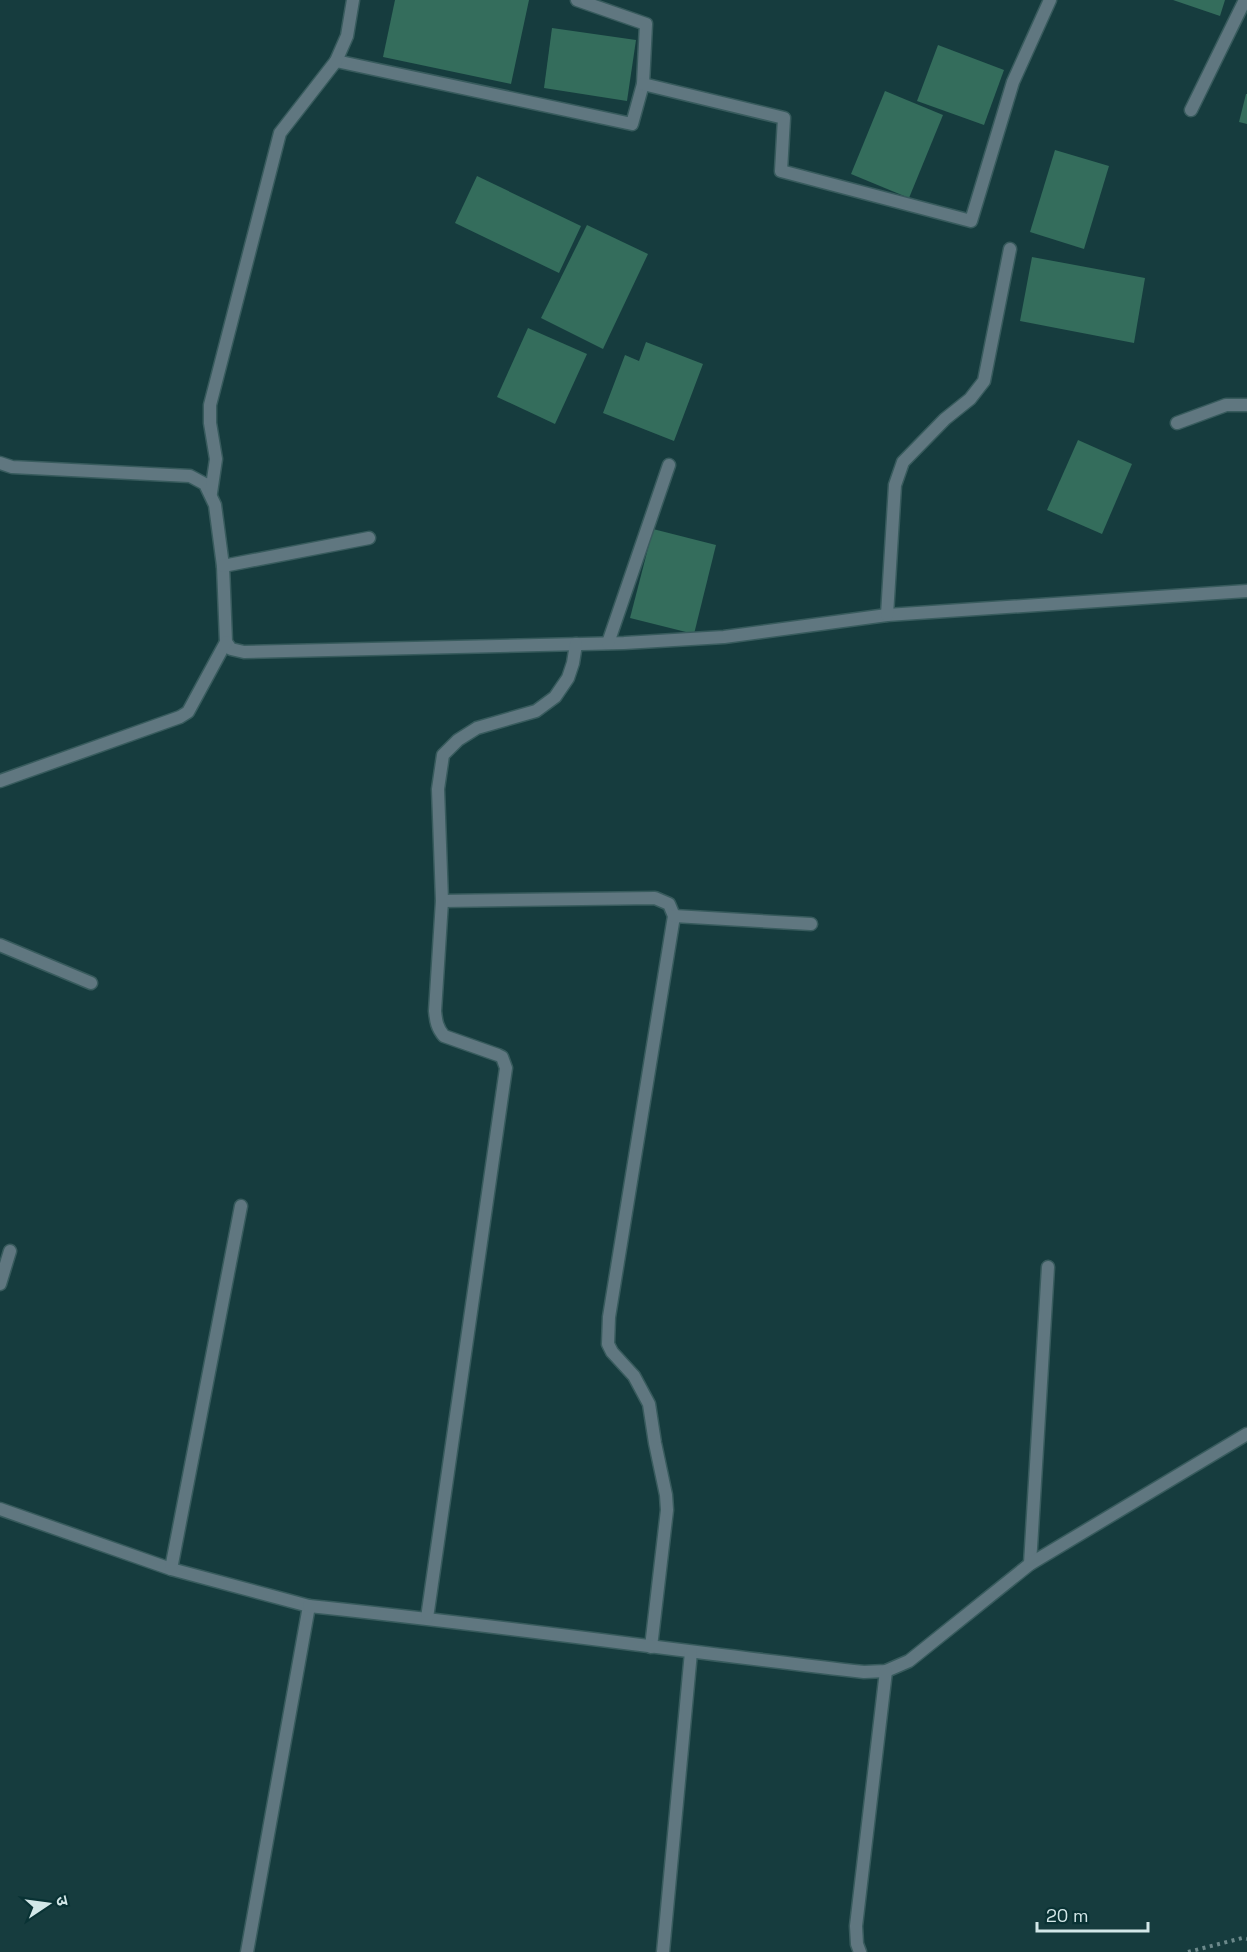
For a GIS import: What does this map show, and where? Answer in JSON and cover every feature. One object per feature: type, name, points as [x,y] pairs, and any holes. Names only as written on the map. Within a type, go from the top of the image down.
[{"type":"street","points":[[211,493],[216,459],[210,423],[210,405],[280,133],[336,61],[347,36],[353,0]]},
{"type":"street","points":[[336,61],[632,124],[643,84],[646,24],[577,0]]},
{"type":"street","points":[[643,84],[784,118],[781,171],[971,221],[1013,82],[1050,0]]},
{"type":"street","points":[[1191,110],[1245,0]]},
{"type":"street","points":[[887,615],[895,485],[903,462],[945,419],[970,399],[984,381],[1010,249]]},
{"type":"street","points":[[1178,423],[1226,405],[1247,405]]},
{"type":"street","points":[[0,463],[12,467],[190,476],[200,479],[211,493],[215,505],[223,566],[226,642],[188,712],[180,717],[0,781]]},
{"type":"street","points":[[608,643],[669,465]]},
{"type":"street","points":[[223,566],[369,538]]},
{"type":"street","points":[[226,642],[231,649],[244,652],[608,643],[724,637],[887,615],[1247,591]]},
{"type":"street","points":[[427,1618],[506,1068],[502,1057],[451,1040],[439,1030],[435,1011],[442,901],[438,789],[443,755],[458,740],[477,728],[536,711],[555,697],[568,678],[576,644]]},
{"type":"street","points":[[442,901],[655,898],[669,904],[674,916],[610,1306],[608,1334],[608,1344],[612,1352],[634,1376],[649,1404],[666,1495],[667,1510],[651,1647]]},
{"type":"street","points":[[674,916],[811,924]]},
{"type":"street","points":[[0,945],[91,983]]},
{"type":"street","points":[[171,1569],[241,1206]]},
{"type":"street","points":[[0,1284],[10,1251]]},
{"type":"street","points":[[1030,1564],[1048,1267]]},
{"type":"street","points":[[0,1509],[171,1569],[309,1606],[427,1618],[864,1672],[886,1671],[909,1661],[1030,1564],[1247,1434]]},
{"type":"street","points":[[247,1952],[309,1606]]},
{"type":"street","points":[[663,1952],[691,1652]]},
{"type":"street","points":[[860,1952],[856,1926],[886,1671]]},
{"type":"path","points":[[1188,1952],[1242,1938],[1247,1939]]},
{"type":"building","points":[[395,0],[529,0],[511,84],[383,57]]},
{"type":"building","points":[[1173,0],[1225,0],[1220,16]]},
{"type":"building","points":[[552,28],[636,40],[627,101],[544,88]]},
{"type":"building","points":[[938,45],[1004,70],[984,125],[917,101]]},
{"type":"building","points":[[885,91],[943,115],[909,198],[851,174]]},
{"type":"building","points":[[1247,94],[1247,124],[1239,122]]},
{"type":"building","points":[[1055,150],[1109,166],[1084,249],[1030,232]]},
{"type":"building","points":[[477,176],[581,226],[559,273],[455,223]]},
{"type":"building","points":[[587,225],[648,254],[603,349],[541,318]]},
{"type":"building","points":[[1032,257],[1145,278],[1134,343],[1020,321]]},
{"type":"building","points":[[528,328],[587,354],[555,424],[497,397]]},
{"type":"building","points":[[646,342],[703,364],[674,441],[603,413],[625,355],[639,361]]},
{"type":"building","points":[[1078,440],[1132,464],[1102,534],[1047,510]]},
{"type":"building","points":[[653,529],[716,545],[694,634],[630,618]]}]
